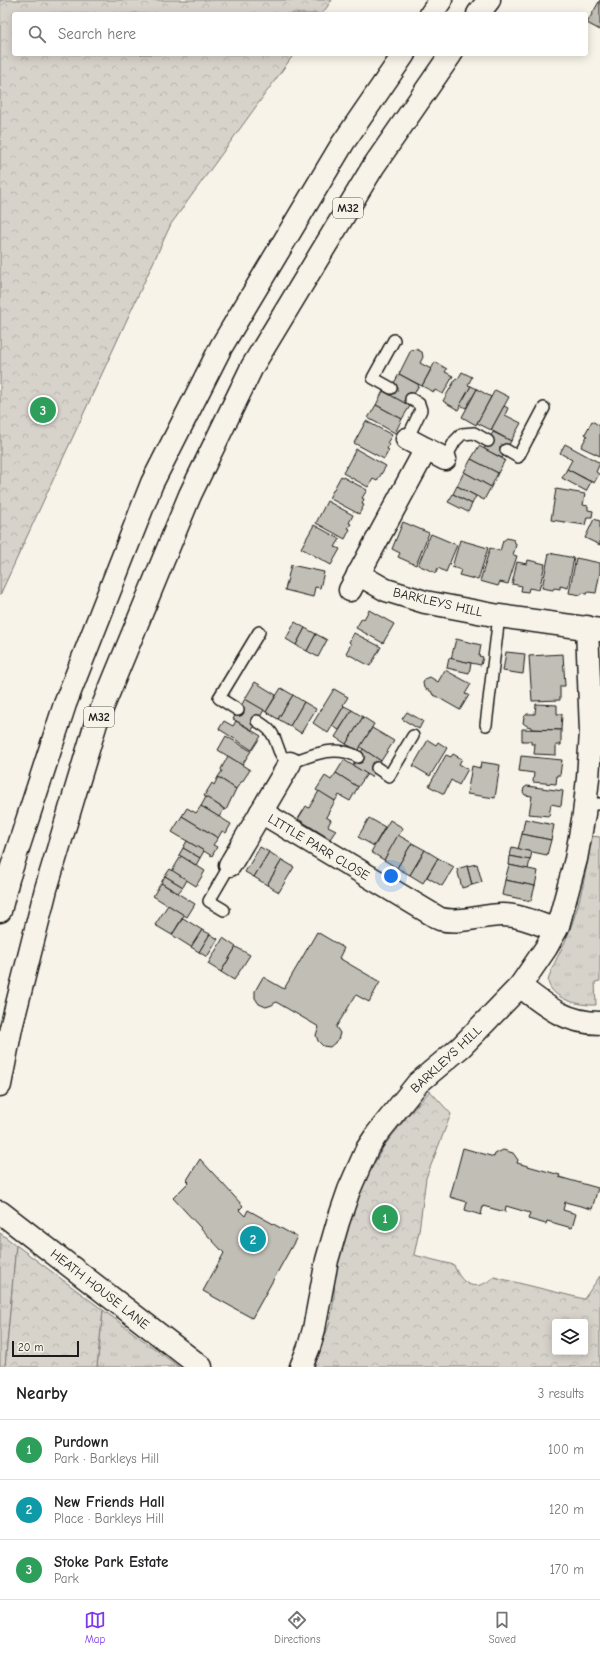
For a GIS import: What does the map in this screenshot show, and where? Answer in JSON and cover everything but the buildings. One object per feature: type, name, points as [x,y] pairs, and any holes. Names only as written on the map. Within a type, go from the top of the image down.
[{"type":"main road","points":[[432,12],[441,0]]},
{"type":"main road","points":[[479,12],[488,0]]},
{"type":"main road","name":"M32","points":[[0,911],[8,879],[65,704],[152,483],[221,347],[343,143],[403,56]]},
{"type":"main road","name":"M32","points":[[0,1085],[11,1028],[46,889],[96,723],[190,495],[252,367],[373,167],[450,56]]},
{"type":"main road","points":[[407,438],[445,459]]},
{"type":"main road","name":"BARKLEYS HILL","points":[[301,1367],[314,1329],[327,1260],[338,1222],[349,1190],[367,1149],[376,1134],[418,1083],[461,1047],[520,986],[546,948],[556,930],[568,894],[574,866],[593,804],[591,732],[593,628],[499,616],[425,602],[354,582],[426,449]]},
{"type":"main road","name":"LITTLE PARR CLOSE","points":[[230,864],[290,763]]},
{"type":"main road","name":"LITTLE PARR CLOSE","points":[[261,812],[440,919],[456,921],[492,915],[504,915],[525,919],[556,930]]},
{"type":"main road","points":[[520,986],[544,1004],[573,1020],[600,1023]]},
{"type":"main road","name":"HEATH HOUSE LANE","points":[[0,1212],[201,1367]]},
{"type":"lane","points":[[391,388],[373,378],[394,340]]},
{"type":"lane","points":[[407,438],[421,410],[419,404],[411,399]]},
{"type":"lane","points":[[506,450],[518,457],[544,408]]},
{"type":"lane","points":[[445,459],[455,441],[462,434],[474,433],[488,441]]},
{"type":"lane","name":"BARKLEYS HILL","points":[[486,725],[499,616]]},
{"type":"lane","points":[[238,710],[219,698],[259,632]]},
{"type":"lane","points":[[257,721],[269,730],[282,758],[290,763],[327,751],[342,752],[358,757]]},
{"type":"lane","points":[[377,768],[389,776],[413,736]]},
{"type":"lane","name":"LITTLE PARR CLOSE","points":[[224,910],[209,901],[230,864]]},
{"type":"green space","points":[[0,0],[332,0],[323,12],[12,12],[12,56],[293,56],[171,224],[0,595]]},
{"type":"green space","points":[[591,836],[600,837],[600,981],[595,982],[596,1005],[575,1003],[560,997],[550,987],[548,981],[567,938],[577,909]]},
{"type":"green space","points":[[430,1091],[451,1114],[426,1178],[419,1231],[414,1255],[454,1265],[461,1278],[471,1285],[482,1285],[494,1277],[584,1299],[600,1276],[600,1367],[314,1367],[330,1322],[334,1297],[337,1257],[361,1187],[384,1146],[410,1113]]},
{"type":"green space","points":[[0,1233],[16,1245],[5,1367],[0,1367]]},
{"type":"green space","points":[[16,1245],[103,1310],[97,1367],[5,1367]]},
{"type":"green space","points":[[103,1310],[179,1367],[97,1367]]},
{"type":"place","name":"Stoke Park Estate","points":[[43,410]]},
{"type":"place","name":"Purdown","points":[[385,1218]]},
{"type":"place","name":"New Friends Hall","points":[[253,1239]]}]
